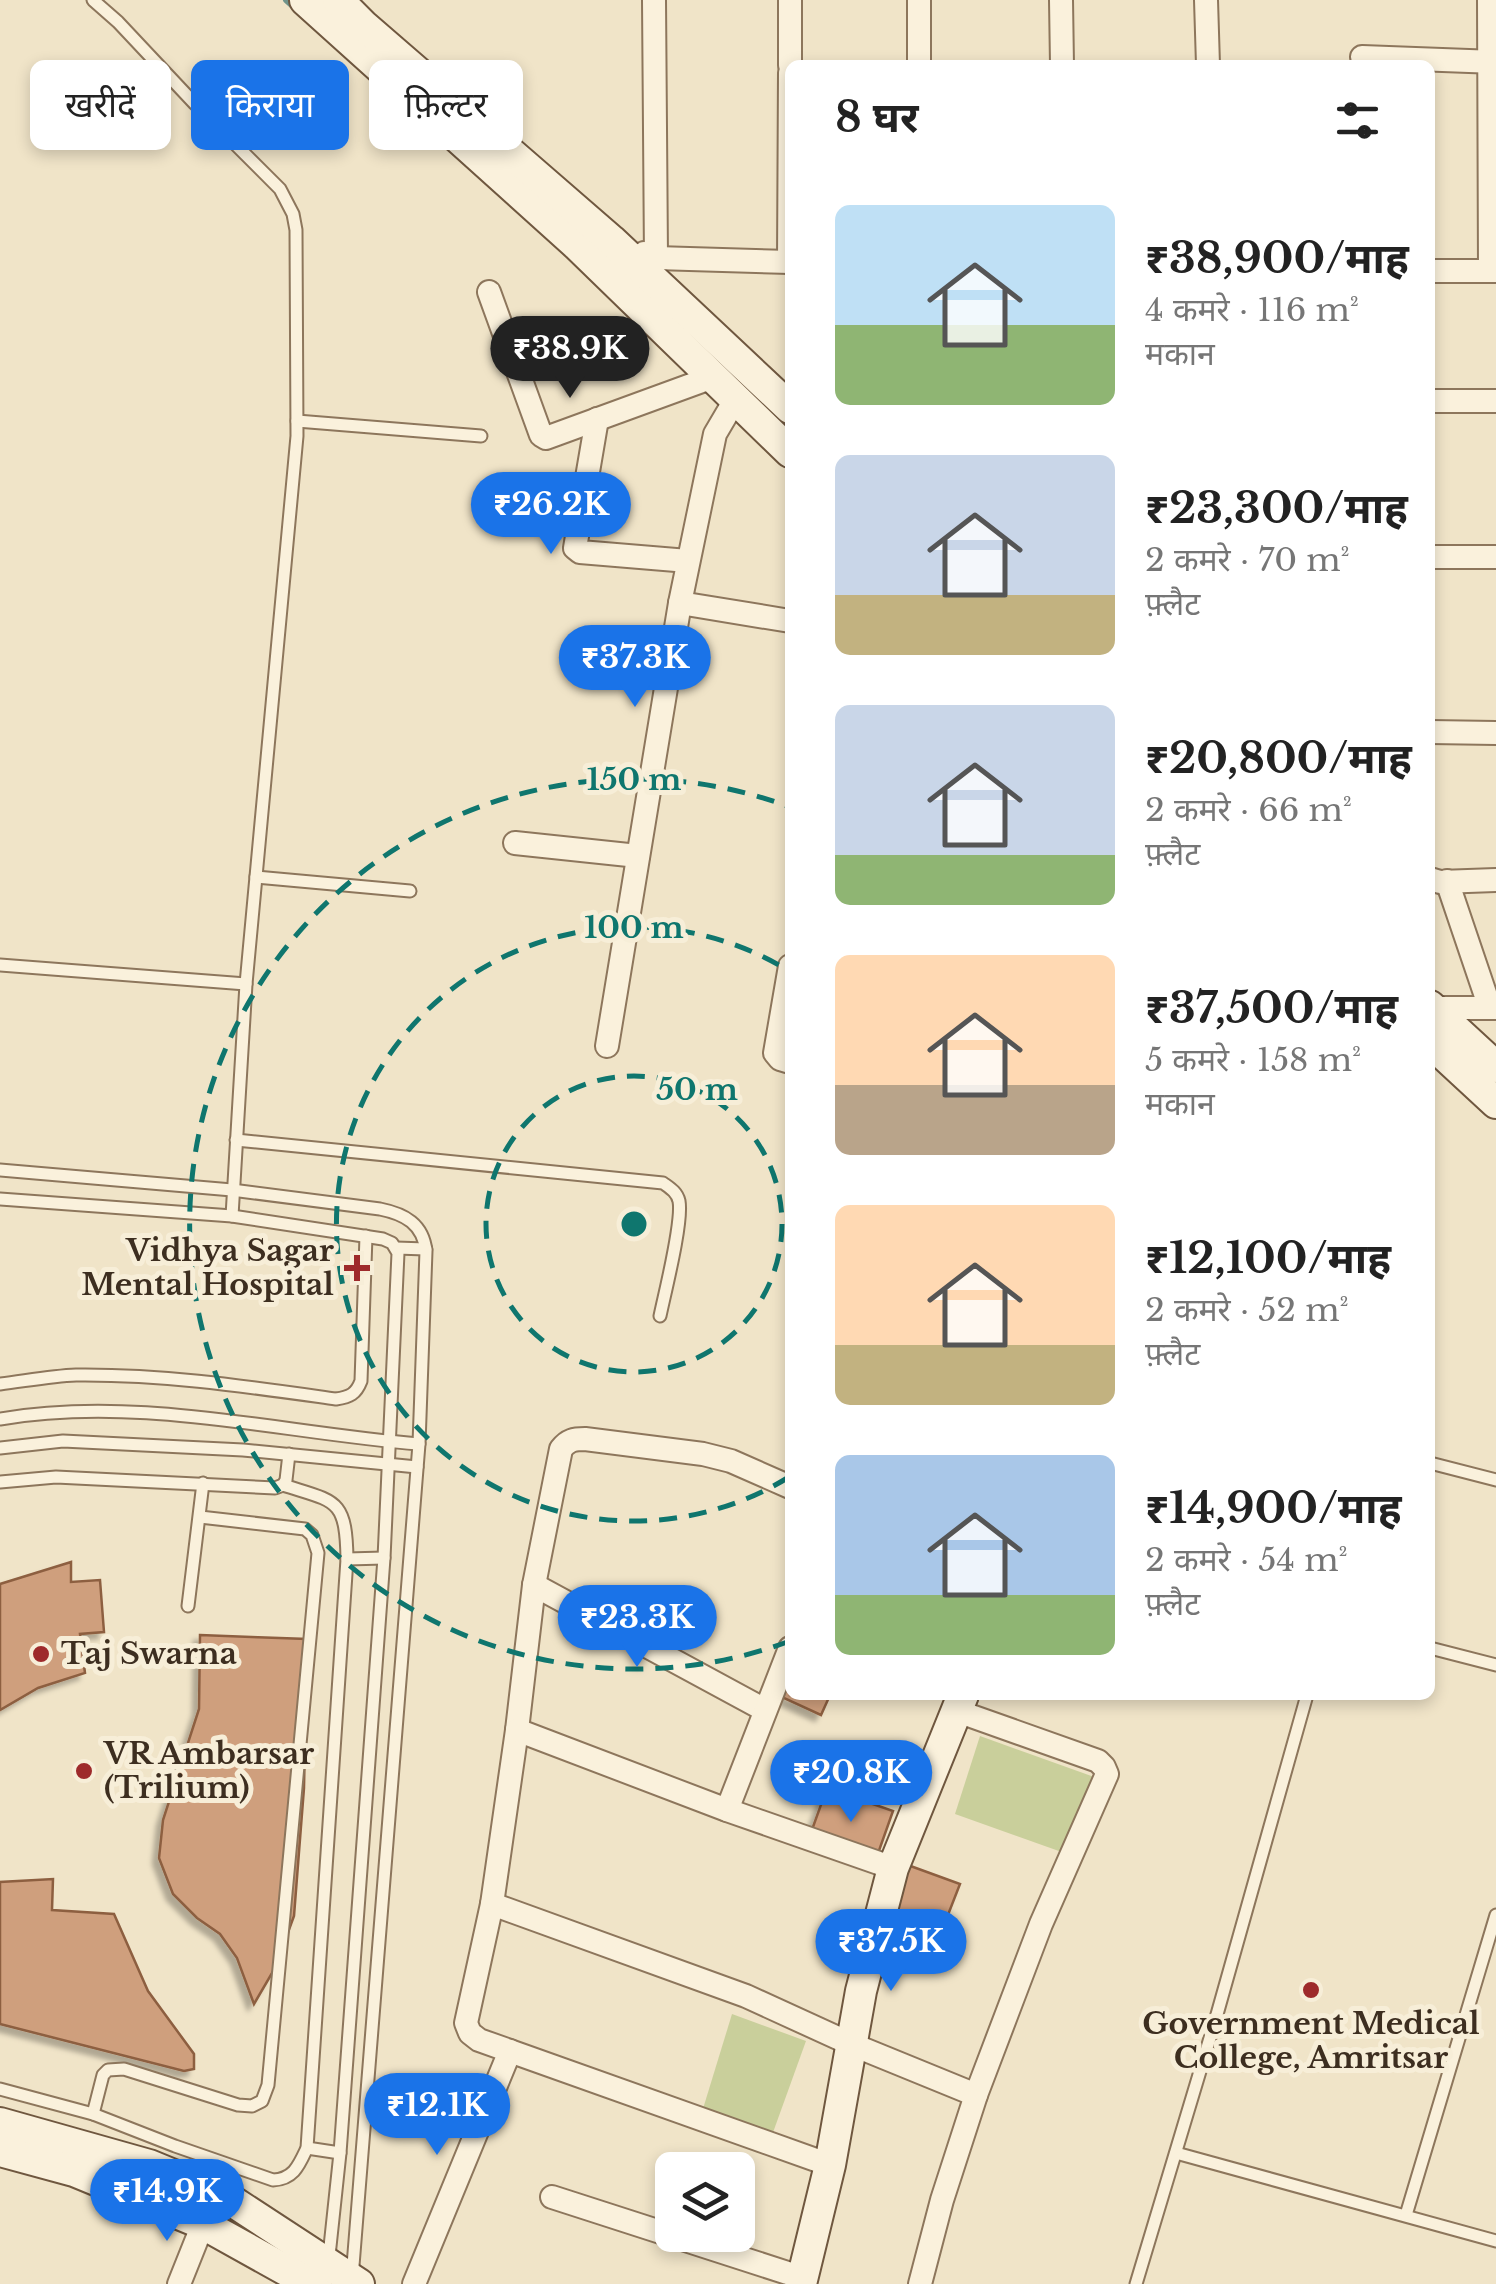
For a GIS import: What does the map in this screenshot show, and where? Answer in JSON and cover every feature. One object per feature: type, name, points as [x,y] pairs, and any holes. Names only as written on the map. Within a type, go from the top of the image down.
[{"type":"street","points":[[306,0],[576,245],[785,447]]},
{"type":"street","points":[[338,0],[611,240],[785,403]]},
{"type":"street","points":[[654,0],[656,258]]},
{"type":"street","points":[[790,0],[790,60]]},
{"type":"street","points":[[919,0],[920,60]]},
{"type":"street","points":[[1061,0],[1062,60]]},
{"type":"street","points":[[1206,0],[1208,60]]},
{"type":"street","points":[[1435,271],[1493,271],[1489,0]]},
{"type":"street","points":[[1362,57],[1492,62]]},
{"type":"street","points":[[611,240],[656,258],[785,262]]},
{"type":"street","points":[[489,292],[541,435],[548,438],[713,377]]},
{"type":"street","points":[[607,1046],[688,562],[717,428],[735,400]]},
{"type":"street","points":[[1435,401],[1496,401]]},
{"type":"street","points":[[597,419],[576,549],[688,562]]},
{"type":"street","points":[[1435,557],[1496,557]]},
{"type":"street","points":[[680,603],[785,620]]},
{"type":"street","points":[[1435,732],[1496,733]]},
{"type":"street","points":[[515,843],[638,856]]},
{"type":"street","points":[[1435,1007],[1493,1008],[1438,880],[1496,880]]},
{"type":"street","points":[[785,995],[775,1052],[785,1060]]},
{"type":"street","points":[[1435,1011],[1496,1067]]},
{"type":"street","points":[[1435,1047],[1496,1103]]},
{"type":"street","points":[[785,1485],[741,1465],[703,1454],[574,1439],[561,1449],[534,1585],[518,1730],[492,1904],[466,2023],[470,2034],[479,2040],[830,2165]]},
{"type":"street","points":[[534,1585],[765,1710]]},
{"type":"street","points":[[727,1810],[785,1660]]},
{"type":"street","points":[[552,2197],[802,2281],[830,2165],[861,1991],[893,1868],[960,1703],[1098,1761],[1108,1774],[1041,1924],[976,2095],[920,2284]]},
{"type":"street","points":[[518,1730],[893,1868]]},
{"type":"street","points":[[492,1904],[746,1996],[976,2095]]},
{"type":"street","points":[[414,2284],[510,2051]]},
{"type":"street","points":[[0,2123],[149,2166],[232,2201],[338,2279]]},
{"type":"street","points":[[0,2151],[74,2171],[338,2279]]},
{"type":"street","points":[[179,2284],[203,2224]]},
{"type":"lane","points":[[93,0],[280,189],[293,214],[296,230],[297,421],[246,984],[232,1216]]},
{"type":"lane","points":[[297,421],[481,436]]},
{"type":"lane","points":[[256,877],[410,891]]},
{"type":"lane","points":[[0,966],[246,984]]},
{"type":"lane","points":[[236,1140],[663,1183],[674,1190],[679,1200],[679,1217],[660,1316]]},
{"type":"lane","points":[[0,1170],[232,1190],[396,1212],[420,1229],[426,1249],[419,1444],[338,2279]]},
{"type":"lane","points":[[0,1199],[232,1216],[384,1239],[396,1248],[426,1249]]},
{"type":"lane","points":[[0,1384],[73,1375],[134,1376],[336,1399],[348,1397],[357,1392],[361,1380],[366,1236]]},
{"type":"lane","points":[[338,2279],[340,2152],[384,1558],[396,1248]]},
{"type":"lane","points":[[0,1418],[93,1412],[162,1414],[419,1444]]},
{"type":"lane","points":[[0,1448],[63,1441],[243,1450],[417,1467]]},
{"type":"lane","points":[[283,1485],[289,1454]]},
{"type":"lane","points":[[1435,1464],[1496,1480]]},
{"type":"lane","points":[[0,1482],[56,1477],[275,1488],[283,1485],[323,1498],[340,1511],[347,1529],[307,2148],[296,2170],[285,2179],[273,2180],[93,2114],[0,2089]]},
{"type":"lane","points":[[188,1606],[203,1483]]},
{"type":"lane","points":[[93,2114],[108,2070],[124,2069],[238,2105],[252,2106],[262,2101],[268,2085],[318,1554],[312,1535],[304,1529],[200,1518]]},
{"type":"lane","points":[[347,1559],[384,1558]]},
{"type":"lane","points":[[1435,1649],[1496,1665]]},
{"type":"lane","points":[[1136,2284],[1306,1700]]},
{"type":"lane","points":[[1406,2215],[1495,1921]]},
{"type":"lane","points":[[307,2148],[340,2152]]},
{"type":"lane","points":[[1176,2153],[1496,2241]]},
{"type":"lane","points":[[232,2201],[241,2170]]},
{"type":"green space","points":[[980,1736],[1097,1778],[1070,1855],[955,1814]]},
{"type":"green space","points":[[732,2014],[806,2041],[771,2138],[702,2112]]},
{"type":"building","name":"Taj Swarna","points":[[71,1562],[71,1582],[100,1580],[104,1632],[80,1634],[85,1673],[38,1688],[0,1710],[0,1584]]},
{"type":"building","points":[[200,1635],[307,1639],[304,1788],[294,1916],[275,1968],[254,2004],[237,1958],[220,1934],[173,1894],[159,1858],[163,1820],[199,1709]]},
{"type":"building","points":[[785,1671],[785,1699],[775,1694]]},
{"type":"building","points":[[788,1700],[828,1700],[821,1715]]},
{"type":"building","points":[[827,1788],[893,1811],[875,1862],[809,1838]]},
{"type":"building","points":[[905,1864],[960,1884],[930,1961],[875,1941]]},
{"type":"building","points":[[53,1879],[52,1910],[114,1914],[148,1991],[194,2054],[194,2069],[184,2071],[0,2024],[0,1882]]},
{"type":"waterway","points":[[286,0],[297,10]]},
{"type":"place","name":"Vidhya Sagar Mental Hospital","points":[[357,1268]]},
{"type":"place","name":"Taj Swarna","points":[[41,1654]]},
{"type":"place","name":"VR Ambarsar (Trilium)","points":[[84,1771]]},
{"type":"place","name":"Government Medical College, Amritsar","points":[[1311,1990]]}]
